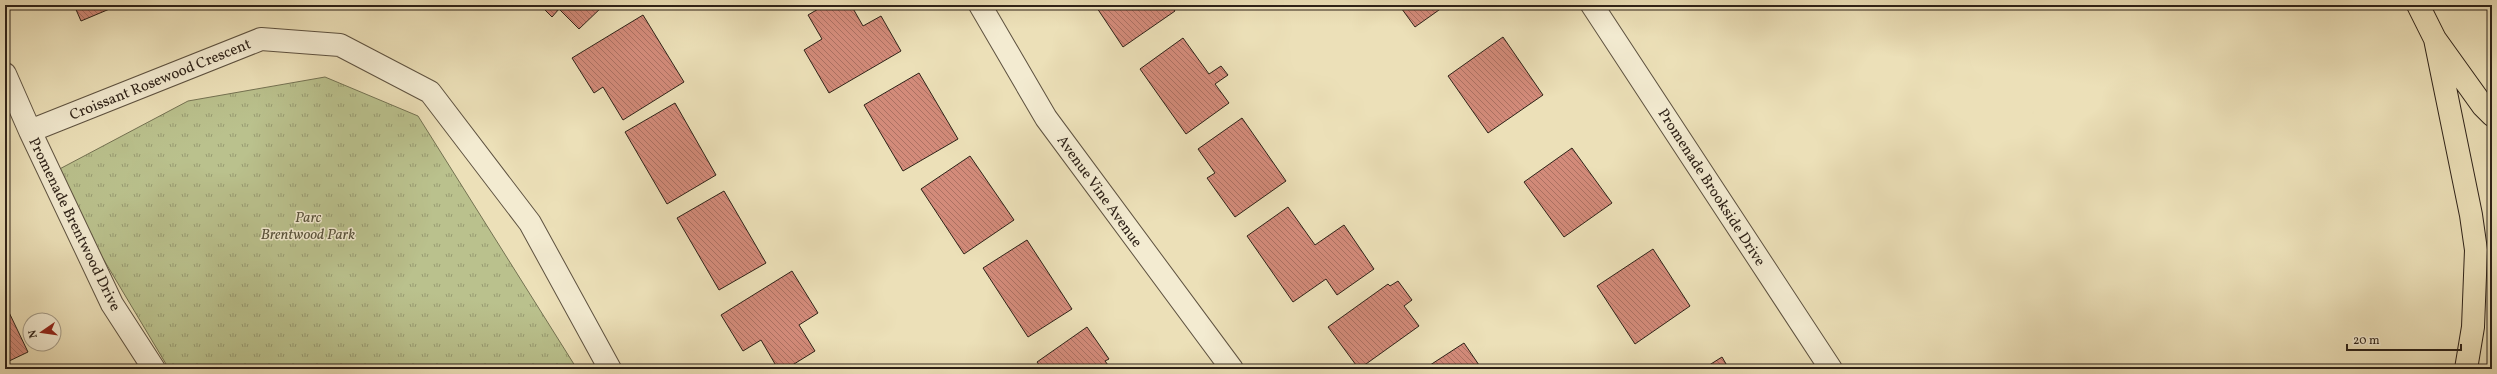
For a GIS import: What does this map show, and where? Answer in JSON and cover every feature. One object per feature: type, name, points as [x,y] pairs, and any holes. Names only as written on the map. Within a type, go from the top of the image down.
[{"type":"highway","points":[[2418,5],[2435,39],[2483,106],[2492,115]]},
{"type":"highway","points":[[2435,39],[2472,216],[2476,250],[2473,327],[2466,369]]},
{"type":"street","name":"Avenue Vine Avenue","points":[[980,5],[1046,118],[1232,369]]},
{"type":"street","name":"Promenade Brookside Drive","points":[[1592,5],[1831,369]]},
{"type":"street","name":"Croissant Rosewood Crescent","points":[[30,131],[261,39],[340,45],[430,92],[530,223],[610,369]]},
{"type":"street","name":"Promenade Brentwood Drive","points":[[5,74],[30,131],[112,304],[154,369]]},
{"type":"green space","name":"Parc Brentwood Park","points":[[325,77],[418,116],[577,369],[169,369],[52,173],[188,101]]},
{"type":"building","points":[[74,5],[119,5],[81,21]]},
{"type":"building","points":[[540,5],[604,5],[579,29],[559,9],[552,17]]},
{"type":"building","points":[[825,5],[851,5],[863,26],[881,16],[901,51],[829,93],[804,50],[822,39],[808,15]]},
{"type":"building","points":[[1095,5],[1171,5],[1175,11],[1123,47]]},
{"type":"building","points":[[1399,5],[1446,5],[1415,27]]},
{"type":"building","points":[[643,15],[684,82],[623,120],[603,87],[594,93],[572,58]]},
{"type":"building","points":[[1503,37],[1543,95],[1488,133],[1448,76]]},
{"type":"building","points":[[1183,38],[1209,74],[1221,66],[1228,75],[1215,84],[1229,103],[1186,134],[1140,69]]},
{"type":"building","points":[[919,73],[958,139],[903,171],[864,105]]},
{"type":"building","points":[[675,103],[716,175],[667,204],[625,132]]},
{"type":"building","points":[[1242,118],[1286,181],[1235,217],[1207,178],[1215,173],[1198,149]]},
{"type":"building","points":[[1572,148],[1612,203],[1564,237],[1524,182]]},
{"type":"building","points":[[970,156],[1014,220],[964,254],[921,189]]},
{"type":"building","points":[[724,191],[766,263],[719,290],[677,218]]},
{"type":"building","points":[[1288,207],[1315,245],[1344,225],[1374,269],[1337,295],[1326,279],[1293,302],[1247,236]]},
{"type":"building","points":[[1027,240],[1072,309],[1028,337],[983,268]]},
{"type":"building","points":[[1653,249],[1690,306],[1635,344],[1597,286]]},
{"type":"building","points":[[792,271],[818,313],[799,325],[815,351],[786,369],[778,369],[761,340],[743,351],[721,315]]},
{"type":"building","points":[[1398,281],[1412,300],[1404,306],[1419,326],[1359,369],[1328,327],[1388,284],[1390,286]]},
{"type":"building","points":[[5,304],[22,339],[22,352],[28,352],[5,363]]},
{"type":"building","points":[[1087,327],[1109,359],[1105,361],[1111,369],[1042,369],[1037,362]]},
{"type":"building","points":[[1464,343],[1479,365],[1473,369],[1424,369]]},
{"type":"building","points":[[1722,357],[1729,369],[1703,369]]}]
